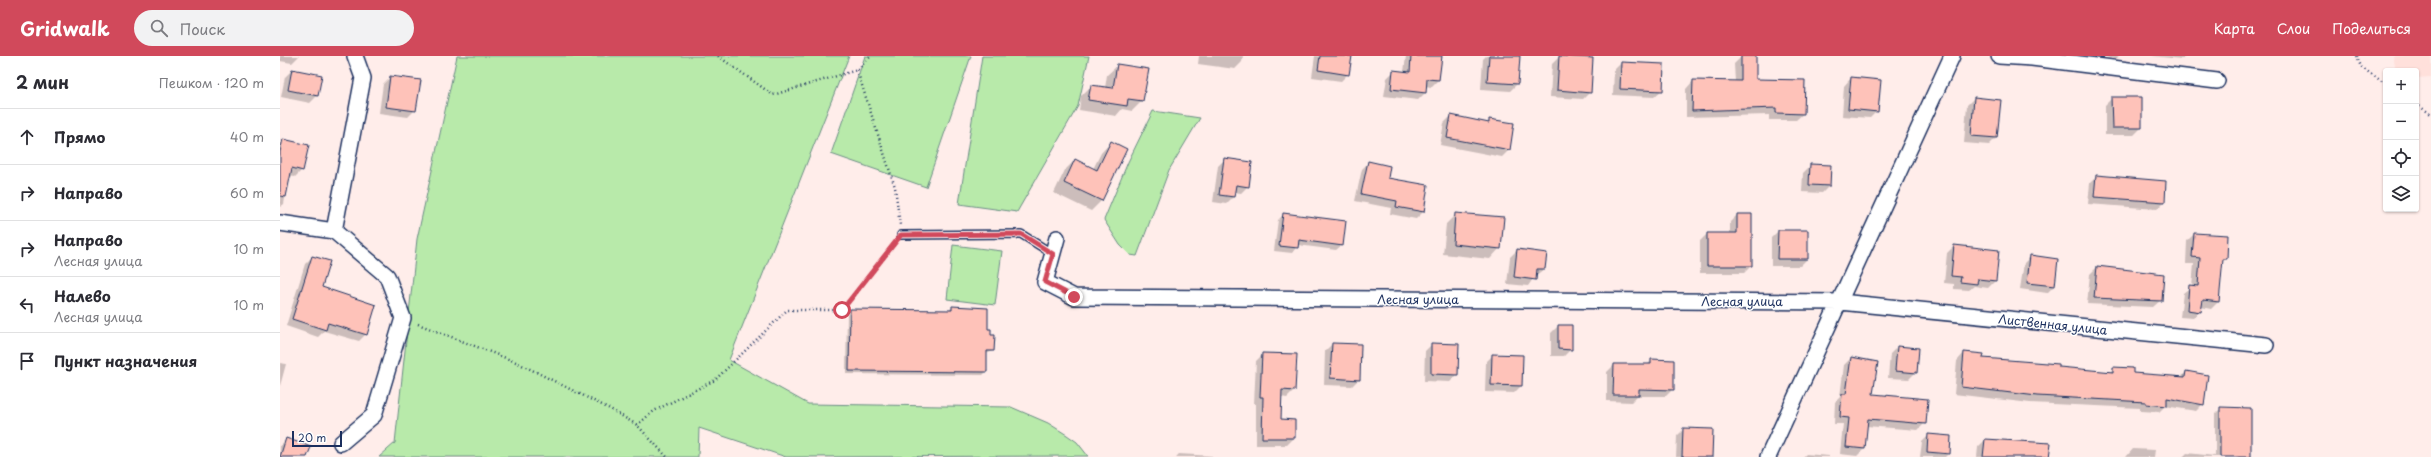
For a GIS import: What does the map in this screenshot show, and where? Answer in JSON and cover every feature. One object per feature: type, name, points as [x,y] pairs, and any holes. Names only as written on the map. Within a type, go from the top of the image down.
[{"type":"street","points":[[334,231],[363,78],[355,56]]},
{"type":"street","points":[[1768,457],[1952,56]]},
{"type":"street","points":[[1999,56],[2032,58],[2218,82]]},
{"type":"street","points":[[280,223],[334,231],[387,276],[403,318],[374,415],[341,443]]},
{"type":"street","name":"Лесная улица","points":[[1057,238],[1045,282],[1074,297],[1840,302]]},
{"type":"street","name":"Лиственная улица","points":[[1840,302],[2266,345]]},
{"type":"lane","points":[[901,235],[1021,234],[1053,254]]},
{"type":"path","points":[[718,56],[773,95],[857,70],[871,56]]},
{"type":"path","points":[[2357,56],[2361,67],[2383,82]]},
{"type":"path","points":[[637,425],[654,411],[715,380],[787,310],[842,310],[901,235],[895,187],[857,70]]},
{"type":"path","points":[[2419,106],[2431,114]]},
{"type":"path","points":[[403,318],[516,362],[637,425],[667,457]]},
{"type":"shaded area","points":[[2393,56],[2431,56],[2431,77],[2419,78],[2419,68],[2395,68]]},
{"type":"green space","points":[[457,56],[849,56],[729,360],[808,404],[1011,407],[1048,423],[1067,435],[1077,442],[1088,456],[786,457],[699,428],[698,457],[379,457],[395,443],[417,239]]},
{"type":"green space","points":[[865,56],[971,56],[926,187],[831,154]]},
{"type":"green space","points":[[982,56],[1089,56],[1078,106],[1017,212],[959,204]]},
{"type":"green space","points":[[1153,111],[1200,118],[1169,170],[1137,256],[1130,255],[1120,245],[1104,220],[1128,162]]},
{"type":"green space","points":[[953,245],[1002,251],[995,305],[947,299]]},
{"type":"building","points":[[1320,56],[1352,56],[1349,75],[1318,70]]},
{"type":"building","points":[[1411,56],[1442,56],[1439,80],[1427,79],[1426,93],[1391,89],[1393,70],[1410,72]]},
{"type":"building","points":[[1489,56],[1520,56],[1518,84],[1487,82]]},
{"type":"building","points":[[1559,56],[1593,58],[1591,93],[1557,90]]},
{"type":"building","points":[[1741,56],[1756,56],[1756,79],[1805,80],[1804,114],[1776,113],[1776,108],[1692,111],[1693,80],[1741,81]]},
{"type":"building","points":[[1621,62],[1664,64],[1663,91],[1620,89]]},
{"type":"building","points":[[1117,64],[1149,69],[1143,101],[1128,99],[1127,106],[1088,100],[1091,85],[1113,88]]},
{"type":"building","points":[[292,69],[322,75],[318,96],[288,90]]},
{"type":"building","points":[[390,76],[421,80],[416,111],[386,107]]},
{"type":"building","points":[[1851,77],[1881,80],[1878,112],[1848,109]]},
{"type":"building","points":[[1974,97],[2001,100],[1997,138],[1971,136]]},
{"type":"building","points":[[2111,97],[2142,97],[2142,128],[2112,128]]},
{"type":"building","points":[[1451,115],[1489,123],[1489,119],[1514,123],[1510,150],[1447,138]]},
{"type":"building","points":[[283,139],[309,145],[303,171],[292,168],[286,197],[280,196],[280,152]]},
{"type":"building","points":[[1111,141],[1127,149],[1102,201],[1064,183],[1075,159],[1097,170]]},
{"type":"building","points":[[1224,158],[1252,162],[1249,187],[1236,185],[1234,197],[1219,195]]},
{"type":"building","points":[[1368,161],[1390,166],[1388,178],[1428,185],[1424,212],[1396,207],[1397,201],[1361,194]]},
{"type":"building","points":[[1810,164],[1831,165],[1830,186],[1809,185]]},
{"type":"building","points":[[2096,175],[2166,181],[2165,202],[2094,197]]},
{"type":"building","points":[[1283,213],[1346,221],[1343,246],[1299,240],[1298,248],[1279,246]]},
{"type":"building","points":[[1455,213],[1504,217],[1501,249],[1453,244]]},
{"type":"building","points":[[1737,214],[1752,214],[1752,266],[1707,266],[1707,233],[1737,233]]},
{"type":"building","points":[[1778,230],[1808,230],[1808,259],[1777,259]]},
{"type":"building","points":[[2194,233],[2228,235],[2227,259],[2223,259],[2219,302],[2203,300],[2201,312],[2187,310],[2189,285],[2198,286],[2200,258],[2192,257]]},
{"type":"building","points":[[1954,245],[1999,250],[1996,281],[1978,279],[1977,284],[1960,282],[1961,277],[1951,276]]},
{"type":"building","points":[[1517,249],[1547,253],[1545,269],[1537,269],[1536,280],[1514,277]]},
{"type":"building","points":[[2030,255],[2058,259],[2055,286],[2027,283]]},
{"type":"building","points":[[312,256],[330,261],[322,287],[376,305],[367,335],[328,323],[326,330],[292,319]]},
{"type":"building","points":[[2097,266],[2164,274],[2162,301],[2094,298]]},
{"type":"building","points":[[952,306],[988,308],[988,329],[991,329],[991,335],[995,335],[994,351],[987,351],[987,372],[849,371],[850,309],[952,310]]},
{"type":"building","points":[[1558,325],[1572,325],[1572,350],[1558,349]]},
{"type":"building","points":[[1332,343],[1361,344],[1360,380],[1330,378]]},
{"type":"building","points":[[1431,343],[1459,344],[1458,375],[1431,374]]},
{"type":"building","points":[[1897,346],[1919,348],[1917,373],[1895,371]]},
{"type":"building","points":[[1964,352],[1984,354],[1983,358],[2059,364],[2059,367],[2113,372],[2113,367],[2133,368],[2133,373],[2185,377],[2186,371],[2208,375],[2204,405],[2167,398],[2167,406],[2146,404],[2146,402],[2037,396],[1961,387]]},
{"type":"building","points":[[1262,353],[1297,354],[1295,391],[1282,390],[1281,419],[1295,420],[1295,438],[1262,438],[1263,397],[1260,397]]},
{"type":"building","points":[[1492,354],[1523,355],[1522,386],[1491,385]]},
{"type":"building","points":[[1851,357],[1878,362],[1873,394],[1928,399],[1926,424],[1868,419],[1865,449],[1846,447],[1849,418],[1840,417],[1842,394],[1846,394]]},
{"type":"building","points":[[1651,359],[1674,360],[1674,390],[1639,389],[1639,395],[1613,395],[1614,364],[1651,364]]},
{"type":"building","points":[[2220,407],[2251,408],[2251,457],[2220,457]]},
{"type":"building","points":[[1683,428],[1713,429],[1712,457],[1682,457]]},
{"type":"building","points":[[1928,434],[1951,436],[1950,454],[1927,452]]},
{"type":"building","points":[[286,438],[311,447],[307,457],[280,457]]},
{"type":"building","points":[[1985,439],[2051,443],[2049,457],[1983,457]]},
{"type":"route","points":[[842,310],[901,235],[934,233],[1021,234],[1053,254],[1045,282],[1074,297]]}]
